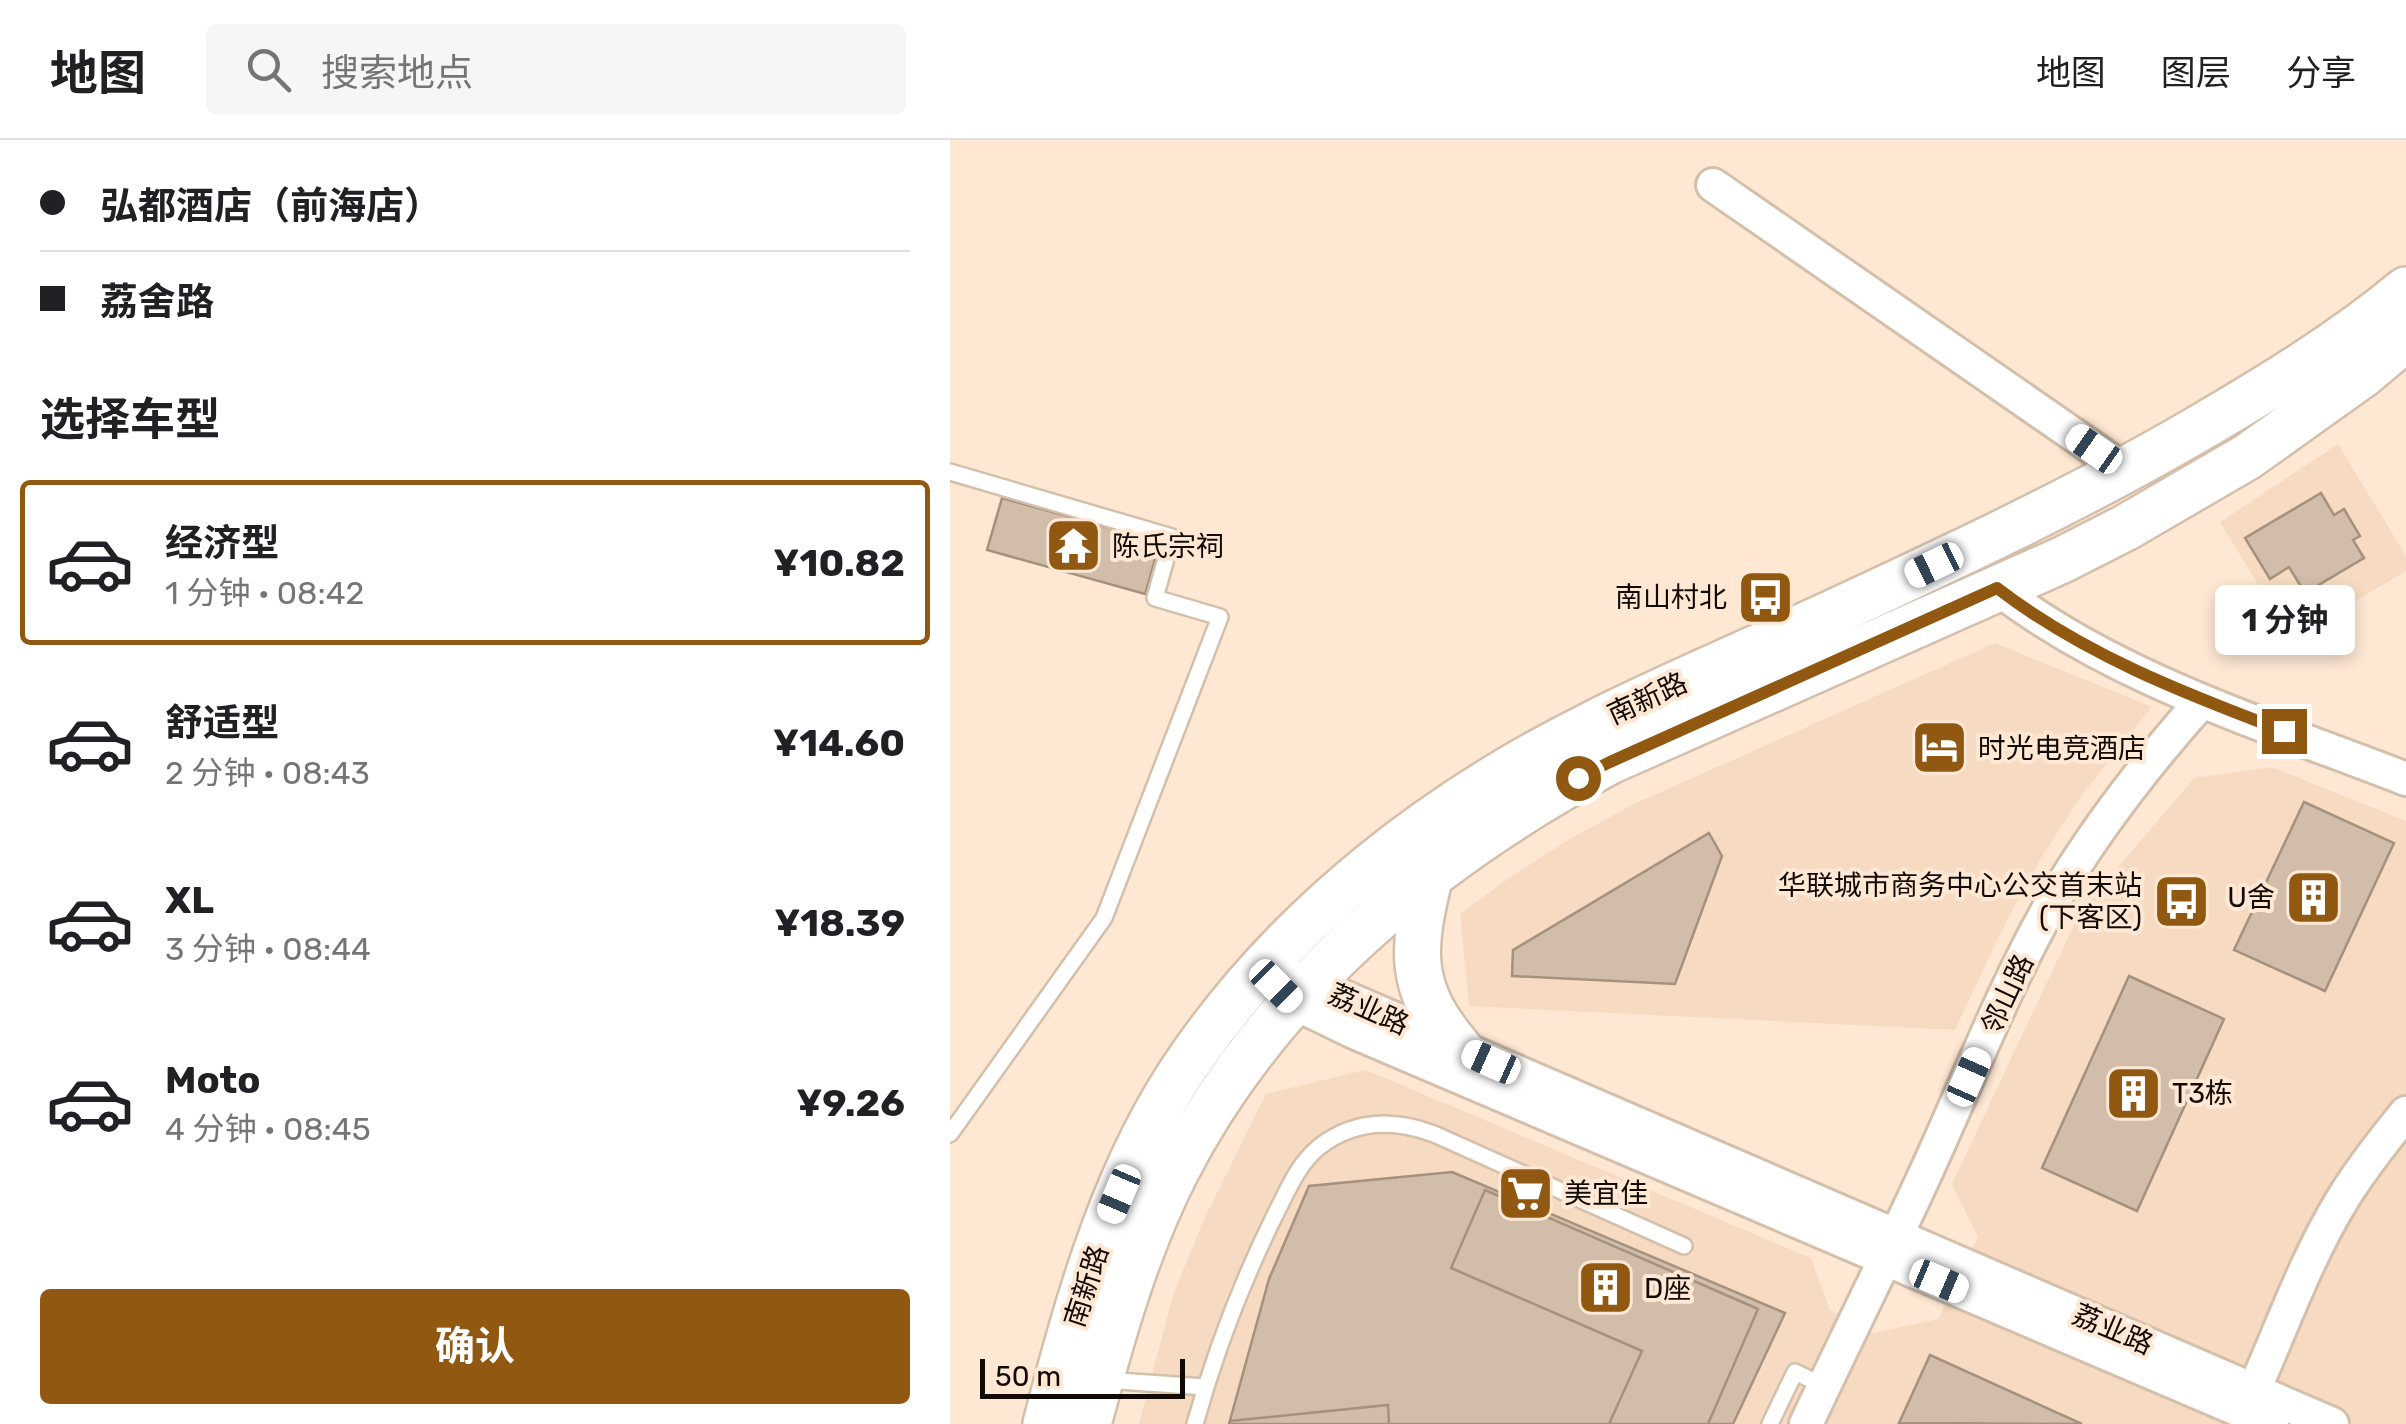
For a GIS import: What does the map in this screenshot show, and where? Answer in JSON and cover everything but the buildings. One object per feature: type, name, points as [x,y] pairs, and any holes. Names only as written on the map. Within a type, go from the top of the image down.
[{"type":"main road","name":"南新路","points":[[1088,1424],[1134,1271],[1175,1172],[1202,1124],[1300,992],[1374,921],[1484,836],[1546,796],[1599,744],[1902,581],[2126,471],[2278,383],[2406,290]]},
{"type":"main road","name":"南新路","points":[[1046,1424],[1085,1284],[1130,1168],[1190,1058],[1259,970],[1321,909],[1405,840],[1512,768],[1599,744],[1997,588],[2078,552],[2187,494],[2305,417],[2406,338]]},
{"type":"main road","points":[[1430,876],[1420,919],[1419,974],[1439,1024],[1459,1048]]},
{"type":"street","points":[[1712,185],[2126,471]]},
{"type":"street","points":[[1997,588],[2031,614],[2099,653],[2202,700],[2406,779]]},
{"type":"street","name":"邻山路","points":[[1806,1424],[2049,910],[2126,791],[2202,700]]},
{"type":"street","name":"荔业路","points":[[1259,970],[1300,992],[1354,1032],[2332,1424]]},
{"type":"street","name":"荔业路","points":[[1300,992],[1459,1048],[2272,1424]]},
{"type":"street","points":[[2254,1390],[2340,1202],[2406,1113]]},
{"type":"lane","points":[[950,472],[1172,537],[1155,598],[1220,617],[1104,918],[950,1134]]},
{"type":"lane","points":[[1195,1424],[1241,1290],[1300,1166],[1319,1147],[1359,1126],[1388,1122],[1434,1134],[1684,1246]]},
{"type":"lane","points":[[1770,1424],[1795,1372],[1824,1386]]},
{"type":"lane","points":[[1100,1380],[1205,1387]]},
{"type":"shaded area","points":[[2338,444],[2406,556],[2406,571],[2291,639],[2220,522]]},
{"type":"shaded area","points":[[1995,643],[2152,707],[2082,795],[2041,858],[1955,1030],[1469,1006],[1460,914],[1512,876],[1632,805]]},
{"type":"shaded area","points":[[2272,767],[2406,821],[2406,1424],[1139,1424],[1173,1295],[1204,1219],[1266,1094],[1366,1070],[1811,1258],[1830,1310],[1874,1333],[1938,1319],[1978,1237],[1952,1184],[2080,912],[2194,778]]},
{"type":"place","name":"陈氏宗祠","points":[[1073,546]]},
{"type":"place","name":"南山村北","points":[[1766,597]]},
{"type":"place","name":"时光电竞酒店","points":[[1939,748]]},
{"type":"place","name":"U舍","points":[[2314,897]]},
{"type":"place","name":"华联城市商务中心公交首末站 (下客区)","points":[[2181,901]]},
{"type":"place","name":"T3栋","points":[[2133,1093]]},
{"type":"place","name":"美宜佳","points":[[1525,1193]]},
{"type":"place","name":"D座","points":[[1605,1288]]},
{"type":"route","points":[[1578,778],[1997,588],[2031,614],[2099,653],[2202,700],[2284,731]]}]
